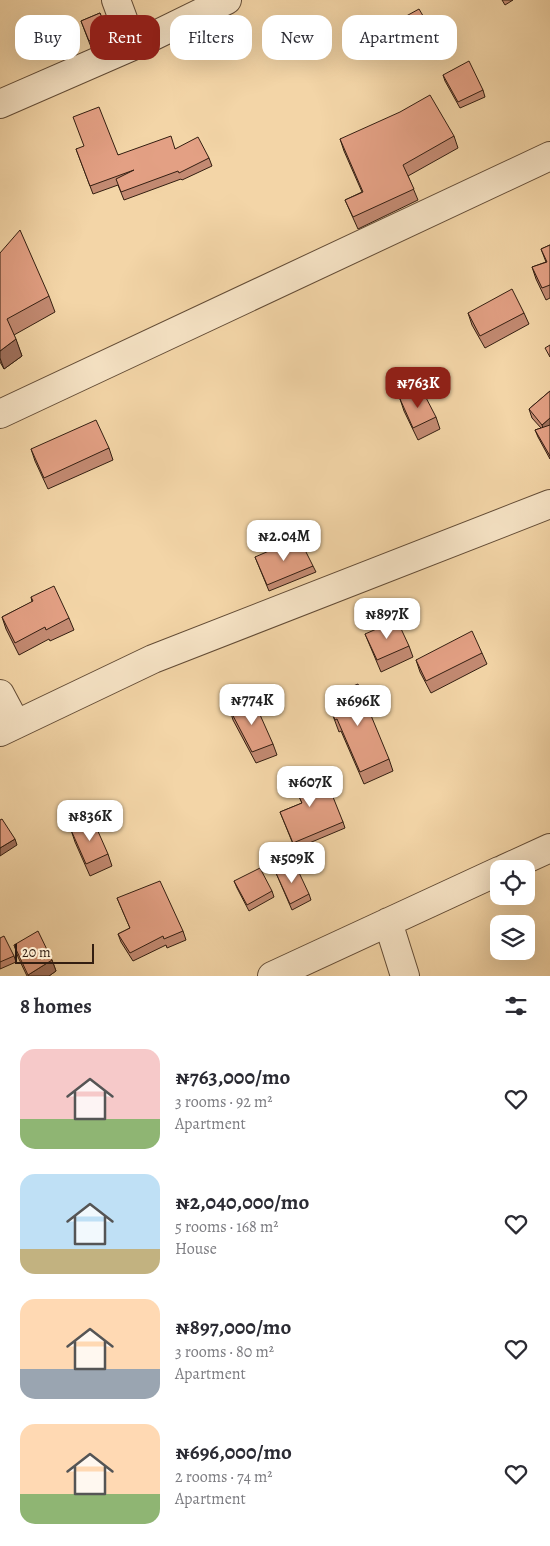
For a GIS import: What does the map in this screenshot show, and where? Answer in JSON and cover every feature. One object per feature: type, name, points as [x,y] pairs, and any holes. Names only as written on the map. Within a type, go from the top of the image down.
[{"type":"street","points":[[116,0],[122,15]]},
{"type":"street","points":[[160,33],[227,0]]},
{"type":"street","points":[[0,104],[101,60]]},
{"type":"street","points":[[0,414],[550,156]]},
{"type":"street","points":[[0,694],[8,728],[153,659],[550,504]]},
{"type":"street","points":[[524,860],[550,848]]},
{"type":"street","points":[[272,976],[490,875]]},
{"type":"street","points":[[388,922],[405,976]]},
{"type":"building","points":[[419,9],[423,15],[408,15]]},
{"type":"building","points":[[90,17],[90,41],[89,41],[81,21]]},
{"type":"building","points":[[469,61],[483,90],[458,102],[443,75]]},
{"type":"building","points":[[430,95],[454,136],[403,165],[414,189],[353,217],[345,200],[363,192],[340,139],[400,112]]},
{"type":"building","points":[[99,107],[118,155],[171,136],[175,149],[198,137],[209,158],[179,173],[178,171],[121,192],[116,179],[134,170],[90,186],[76,149],[84,146],[73,117]]},
{"type":"building","points":[[20,230],[49,296],[7,319],[16,339],[0,351],[0,253]]},
{"type":"building","points":[[550,245],[550,285],[542,288],[532,267],[547,262],[541,249]]},
{"type":"building","points":[[512,289],[524,313],[480,336],[468,313]]},
{"type":"building","points":[[550,345],[550,357],[545,348]]},
{"type":"building","points":[[422,390],[436,417],[413,428],[400,399]]},
{"type":"building","points":[[550,391],[550,418],[542,425],[529,409]]},
{"type":"building","points":[[96,420],[109,448],[44,478],[31,449]]},
{"type":"building","points":[[550,425],[550,456],[535,430]]},
{"type":"building","points":[[299,538],[313,566],[267,585],[255,557]]},
{"type":"building","points":[[54,586],[69,618],[46,630],[45,627],[15,643],[2,617],[33,601],[31,597]]},
{"type":"building","points":[[397,620],[409,646],[377,660],[365,634]]},
{"type":"building","points":[[472,631],[482,653],[426,681],[416,660]]},
{"type":"building","points":[[358,684],[389,759],[360,772],[326,697]]},
{"type":"building","points":[[253,699],[273,744],[252,752],[230,710]]},
{"type":"building","points":[[311,767],[325,795],[331,792],[343,822],[293,843],[280,812],[302,803],[290,777]]},
{"type":"building","points":[[2,819],[15,839],[0,848],[0,820]]},
{"type":"building","points":[[93,820],[108,854],[86,864],[71,830]]},
{"type":"building","points":[[295,864],[309,894],[290,904],[276,873]]},
{"type":"building","points":[[260,868],[272,891],[247,905],[234,881]]},
{"type":"building","points":[[160,881],[183,931],[164,939],[163,936],[130,953],[118,934],[130,928],[117,898]]},
{"type":"building","points":[[38,931],[52,960],[28,975],[14,945]]},
{"type":"building","points":[[4,936],[14,956],[0,962],[0,938]]}]
